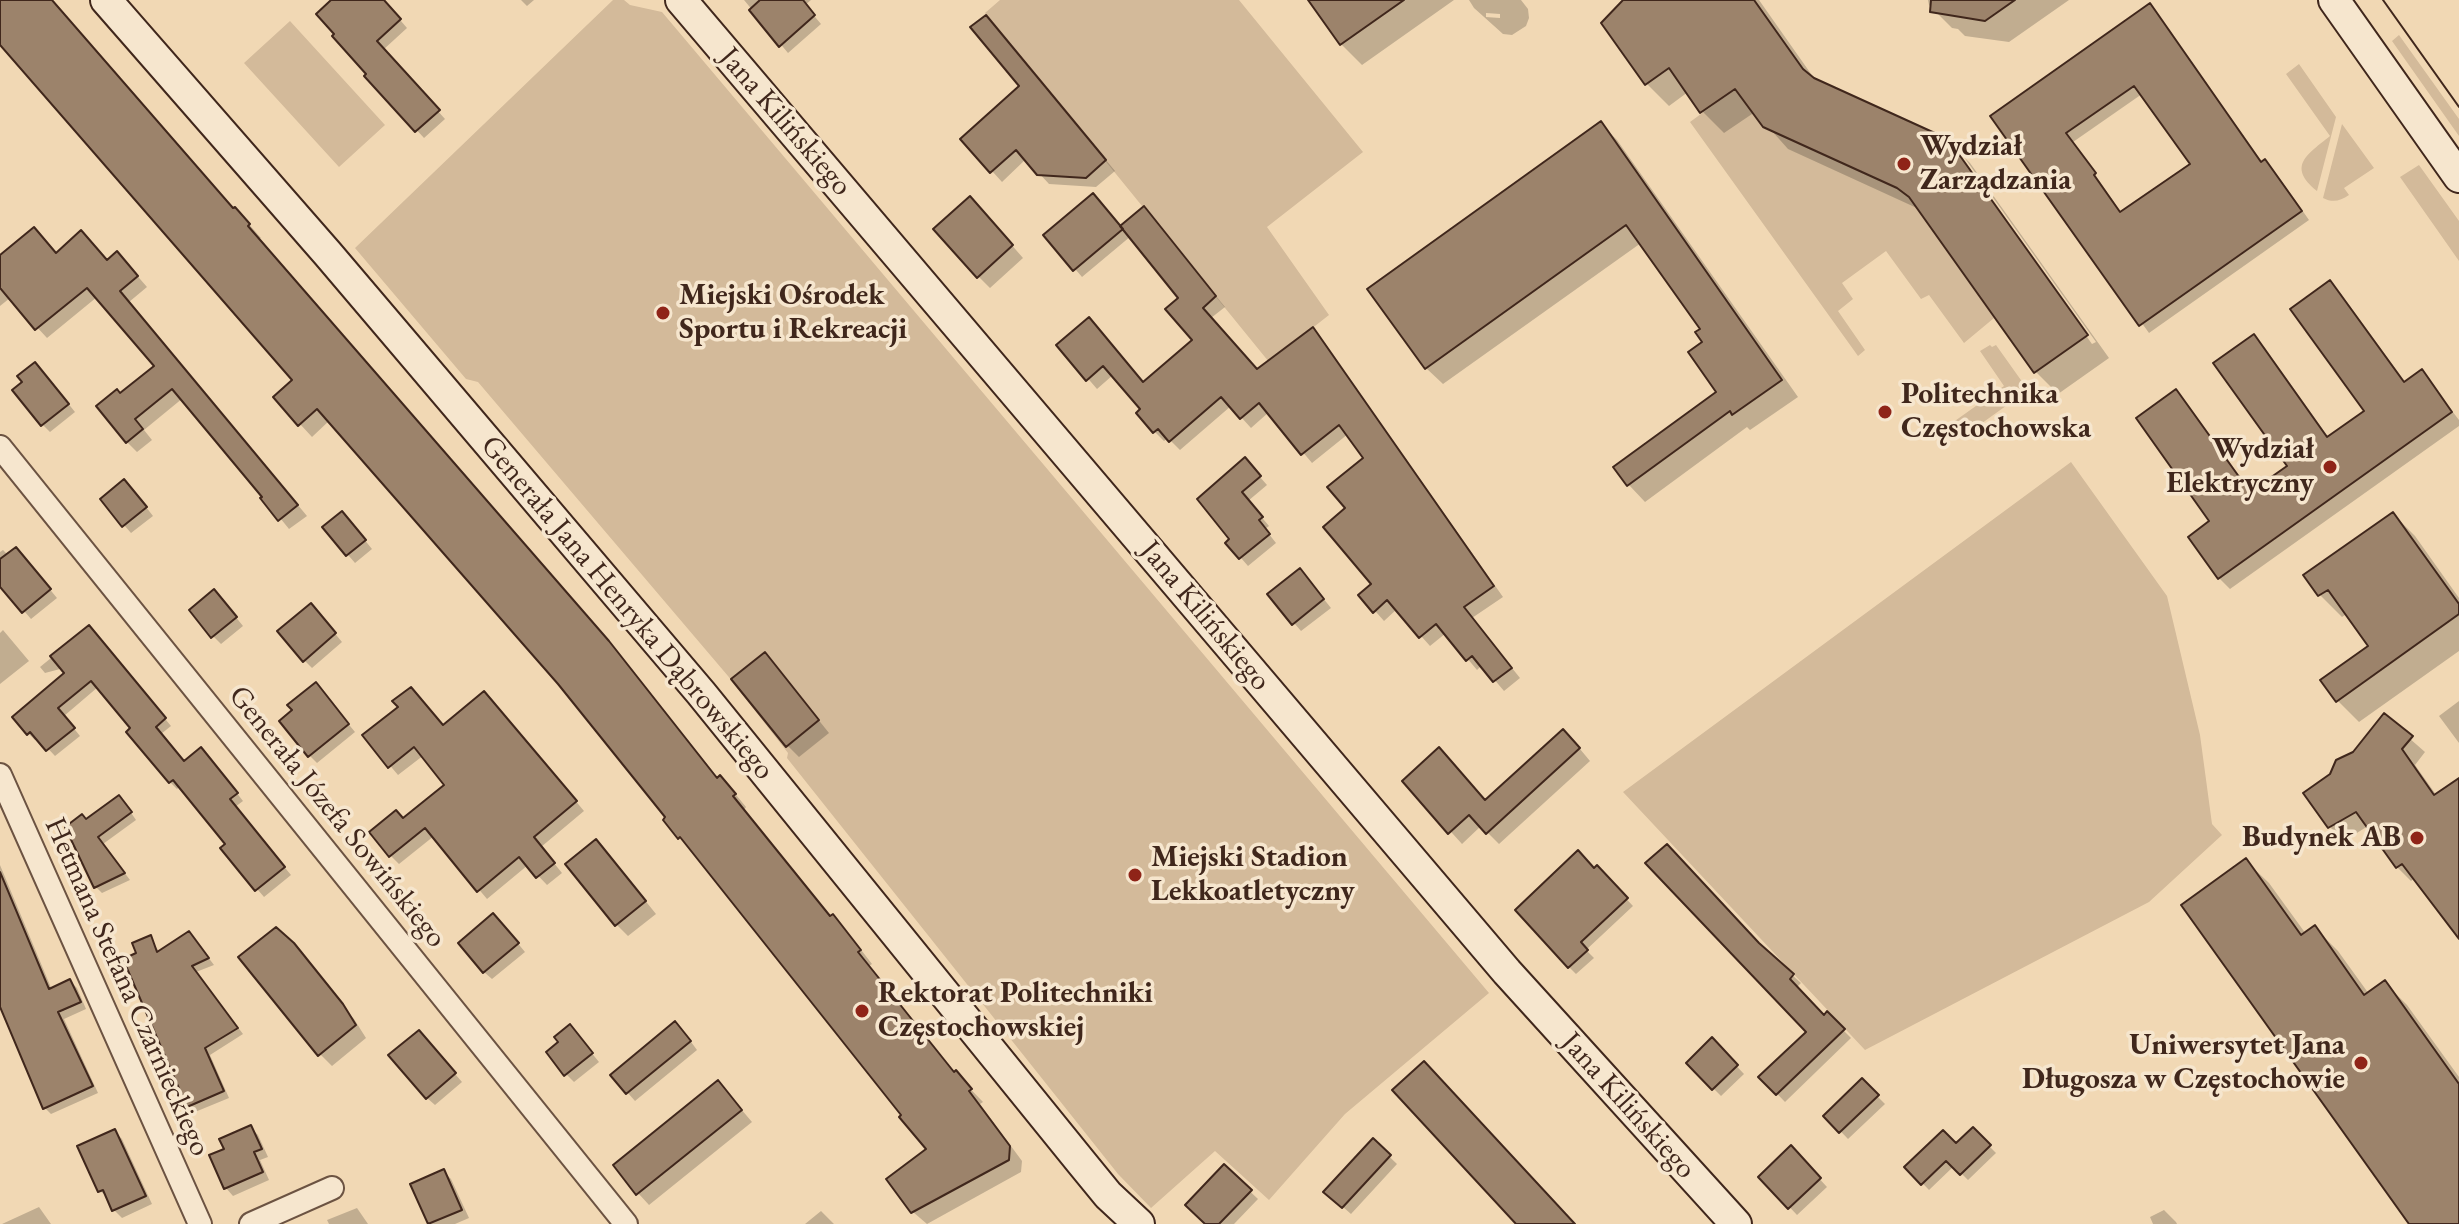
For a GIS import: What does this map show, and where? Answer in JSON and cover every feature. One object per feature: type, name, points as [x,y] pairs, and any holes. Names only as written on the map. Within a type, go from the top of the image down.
[{"type":"street","name":"Generała Jana Henryka Dąbrowskiego","points":[[106,0],[328,254],[691,681],[1090,1173],[1139,1224]]},
{"type":"street","name":"Jana Kilińskiego","points":[[681,0],[1507,972],[1736,1224]]},
{"type":"street","points":[[2334,0],[2459,177]]},
{"type":"street","name":"Generała Józefa Sowińskiego","points":[[0,447],[626,1224]]},
{"type":"street","name":"Hetmana Stefana Czarnieckiego","points":[[0,775],[200,1224]]},
{"type":"street","points":[[251,1224],[332,1188]]},
{"type":"shaded area","points":[[613,0],[624,0],[630,5],[662,12],[1489,993],[1345,1114],[1269,1200],[1215,1151],[1151,1208],[1118,1174],[787,758],[788,753],[728,676],[478,382],[466,379],[355,248]]},
{"type":"shaded area","points":[[1000,0],[1239,0],[1363,152],[1267,227],[1329,315],[1269,362],[985,13]]},
{"type":"shaded area","points":[[290,21],[385,125],[339,167],[244,63]]},
{"type":"shaded area","points":[[2399,35],[2459,119],[2459,136],[2392,41]]},
{"type":"shaded area","points":[[2299,64],[2336,117],[2317,191],[2303,174],[2302,167],[2308,155],[2330,136],[2286,74]]},
{"type":"shaded area","points":[[1735,89],[1763,127],[1897,188],[1909,197],[1994,318],[1964,343],[1929,295],[1921,299],[1886,251],[1842,283],[1853,299],[1838,311],[1865,350],[1858,356],[1690,122]]},
{"type":"shaded area","points":[[2342,124],[2374,168],[2344,188],[2349,195],[2330,200],[2323,198]]},
{"type":"shaded area","points":[[2419,165],[2459,221],[2459,261],[2400,177]]},
{"type":"shaded area","points":[[1996,345],[2028,390],[1978,426],[1952,423],[2004,386],[1980,351]]},
{"type":"shaded area","points":[[2071,462],[2167,596],[2200,735],[2212,824],[2222,835],[2149,902],[1865,1050],[1623,792]]},
{"type":"building","points":[[0,0],[52,0],[250,224],[248,226],[609,641],[717,778],[720,775],[736,794],[733,796],[830,916],[833,914],[861,950],[858,952],[954,1072],[956,1070],[972,1089],[969,1091],[1010,1146],[1009,1160],[911,1213],[886,1179],[926,1149],[899,1117],[901,1115],[680,837],[678,839],[663,820],[665,817],[558,684],[317,409],[298,426],[273,397],[292,380],[0,45]]},
{"type":"building","points":[[331,0],[384,0],[401,19],[377,41],[440,110],[415,132],[364,76],[366,74],[316,14]]},
{"type":"building","points":[[760,0],[803,0],[815,15],[779,47],[749,10]]},
{"type":"building","points":[[1308,0],[1404,0],[1340,45]]},
{"type":"building","name":"Wydział Zarządzania","points":[[1623,0],[1754,0],[1803,69],[1814,78],[1948,139],[2088,335],[2034,373],[1909,197],[1897,188],[1763,127],[1735,89],[1700,113],[1669,68],[1645,85],[1601,23]]},
{"type":"building","points":[[1931,0],[2015,0],[1985,21],[1930,12]]},
{"type":"building","points":[[2150,3],[2261,162],[2265,159],[2302,211],[2139,326],[1990,116]],"holes":[[[2134,86],[2190,164],[2120,212],[2066,133]]]},
{"type":"building","points":[[986,15],[1106,160],[1086,178],[1037,175],[1016,150],[990,173],[960,139],[1019,86],[970,27]]},
{"type":"building","points":[[1601,121],[1782,380],[1732,415],[1730,411],[1627,486],[1613,467],[1716,392],[1688,352],[1702,342],[1695,332],[1700,329],[1626,225],[1425,369],[1367,289]]},
{"type":"building","points":[[1093,193],[1123,229],[1073,271],[1043,235]]},
{"type":"building","points":[[970,196],[1013,245],[977,278],[933,229]]},
{"type":"building","points":[[1144,206],[1216,296],[1203,308],[1257,369],[1313,327],[1494,586],[1464,607],[1512,668],[1493,682],[1472,656],[1466,661],[1436,624],[1419,638],[1387,600],[1373,613],[1358,595],[1371,584],[1323,527],[1345,508],[1327,487],[1363,458],[1339,425],[1301,455],[1259,403],[1240,419],[1221,397],[1169,442],[1158,429],[1153,433],[1136,413],[1140,409],[1103,366],[1086,381],[1056,345],[1089,317],[1143,382],[1192,340],[1165,309],[1178,298],[1120,226]]},
{"type":"building","points":[[34,227],[56,253],[81,230],[107,260],[117,251],[138,276],[120,291],[298,505],[278,521],[262,497],[172,389],[135,419],[143,429],[126,443],[96,406],[117,389],[120,393],[154,366],[87,288],[35,330],[0,288],[0,255]]},
{"type":"building","points":[[2330,280],[2404,382],[2422,369],[2452,412],[2218,579],[2188,537],[2209,521],[2136,418],[2176,389],[2250,492],[2287,466],[2213,363],[2254,334],[2327,437],[2364,411],[2290,309]]},
{"type":"building","points":[[35,362],[69,404],[41,426],[12,390],[22,382],[17,376]]},
{"type":"building","points":[[1245,457],[1261,476],[1242,492],[1263,517],[1259,520],[1270,534],[1239,559],[1225,543],[1229,539],[1197,499]]},
{"type":"building","points":[[124,479],[147,507],[122,527],[100,499]]},
{"type":"building","points":[[342,511],[366,540],[346,556],[322,527]]},
{"type":"building","points":[[2393,512],[2459,604],[2459,614],[2336,702],[2320,680],[2368,646],[2328,590],[2318,596],[2303,575]]},
{"type":"building","points":[[16,547],[51,589],[22,613],[0,587],[0,559]]},
{"type":"building","points":[[1300,568],[1324,599],[1292,625],[1267,594]]},
{"type":"building","points":[[214,589],[237,617],[211,638],[189,610]]},
{"type":"building","points":[[311,603],[336,633],[303,662],[277,631]]},
{"type":"building","points":[[89,625],[166,718],[156,727],[184,761],[201,747],[238,793],[230,799],[285,867],[255,891],[220,848],[225,844],[173,780],[169,783],[126,732],[130,728],[91,681],[58,708],[75,728],[46,751],[12,717],[64,673],[50,656]]},
{"type":"building","points":[[765,652],[819,720],[786,747],[731,679]]},
{"type":"building","points":[[316,682],[349,724],[308,757],[279,721],[292,710],[287,705]]},
{"type":"building","points":[[411,687],[443,725],[484,691],[577,801],[534,837],[555,863],[536,878],[519,857],[477,892],[425,828],[389,857],[369,832],[396,810],[403,818],[444,785],[414,747],[388,768],[362,735],[398,707],[392,701]]},
{"type":"building","name":"Budynek AB","points":[[2384,713],[2413,736],[2402,749],[2434,795],[2459,778],[2459,939],[2402,864],[2396,868],[2356,812],[2328,828],[2303,793],[2330,774],[2336,760],[2353,752]]},
{"type":"building","points":[[1563,729],[1580,748],[1486,834],[1469,815],[1448,834],[1402,781],[1439,747],[1485,800]]},
{"type":"building","points":[[119,795],[132,812],[98,837],[125,873],[94,888],[65,827],[82,814],[86,819]]},
{"type":"building","points":[[596,839],[646,901],[615,926],[565,864]]},
{"type":"building","points":[[1667,844],[1759,943],[1794,974],[1790,979],[1824,1015],[1827,1011],[1845,1029],[1776,1095],[1758,1077],[1806,1032],[1645,863]]},
{"type":"building","points":[[1578,850],[1628,898],[1581,942],[1588,950],[1568,968],[1515,910]]},
{"type":"building","points":[[2246,858],[2301,935],[2315,925],[2364,995],[2385,980],[2459,1084],[2459,1224],[2409,1224],[2181,905]]},
{"type":"building","points":[[0,872],[49,989],[70,979],[81,1002],[58,1012],[93,1086],[43,1109],[0,1007]]},
{"type":"building","points":[[493,913],[519,943],[483,973],[458,943]]},
{"type":"building","points":[[276,927],[294,943],[356,1025],[318,1056],[238,957]]},
{"type":"building","points":[[189,931],[209,958],[192,966],[238,1028],[205,1048],[224,1091],[187,1107],[123,959],[136,953],[132,943],[151,935],[157,952]]},
{"type":"building","points":[[675,1021],[691,1041],[626,1094],[610,1075]]},
{"type":"building","points":[[570,1024],[593,1053],[564,1076],[546,1052],[558,1042],[554,1037]]},
{"type":"building","points":[[419,1030],[456,1073],[426,1099],[388,1055]]},
{"type":"building","points":[[1712,1037],[1738,1065],[1712,1090],[1686,1063]]},
{"type":"building","points":[[1424,1061],[1575,1224],[1516,1224],[1392,1090]]},
{"type":"building","points":[[1862,1078],[1879,1095],[1839,1133],[1823,1116]]},
{"type":"building","points":[[718,1080],[742,1110],[636,1195],[613,1165]]},
{"type":"building","points":[[251,1125],[262,1149],[254,1152],[263,1172],[224,1189],[209,1155],[224,1149],[219,1139]]},
{"type":"building","points":[[1973,1127],[1991,1145],[1960,1175],[1946,1161],[1921,1185],[1904,1167],[1943,1130],[1956,1143]]},
{"type":"building","points":[[115,1129],[146,1196],[112,1211],[103,1190],[98,1192],[77,1146]]},
{"type":"building","points":[[1373,1138],[1391,1155],[1342,1208],[1323,1192]]},
{"type":"building","points":[[1791,1145],[1821,1178],[1788,1209],[1758,1177]]},
{"type":"building","points":[[1224,1164],[1252,1190],[1219,1224],[1205,1224],[1185,1205]]},
{"type":"building","points":[[444,1169],[462,1210],[428,1224],[410,1184]]},
{"type":"tram line","points":[[2383,0],[2459,107]]},
{"type":"place","name":"Wydział Zarządzania","points":[[1904,164]]},
{"type":"place","name":"Miejski Ośrodek Sportu i Rekreacji","points":[[663,313]]},
{"type":"place","name":"Politechnika Częstochowska","points":[[1885,412]]},
{"type":"place","name":"Wydział Elektryczny","points":[[2330,467]]},
{"type":"place","name":"Budynek AB","points":[[2417,838]]},
{"type":"place","name":"Miejski Stadion Lekkoatletyczny","points":[[1135,875]]},
{"type":"place","name":"Rektorat Politechniki Częstochowskiej","points":[[862,1011]]},
{"type":"place","name":"Uniwersytet Jana Długosza w Częstochowie","points":[[2361,1063]]}]
